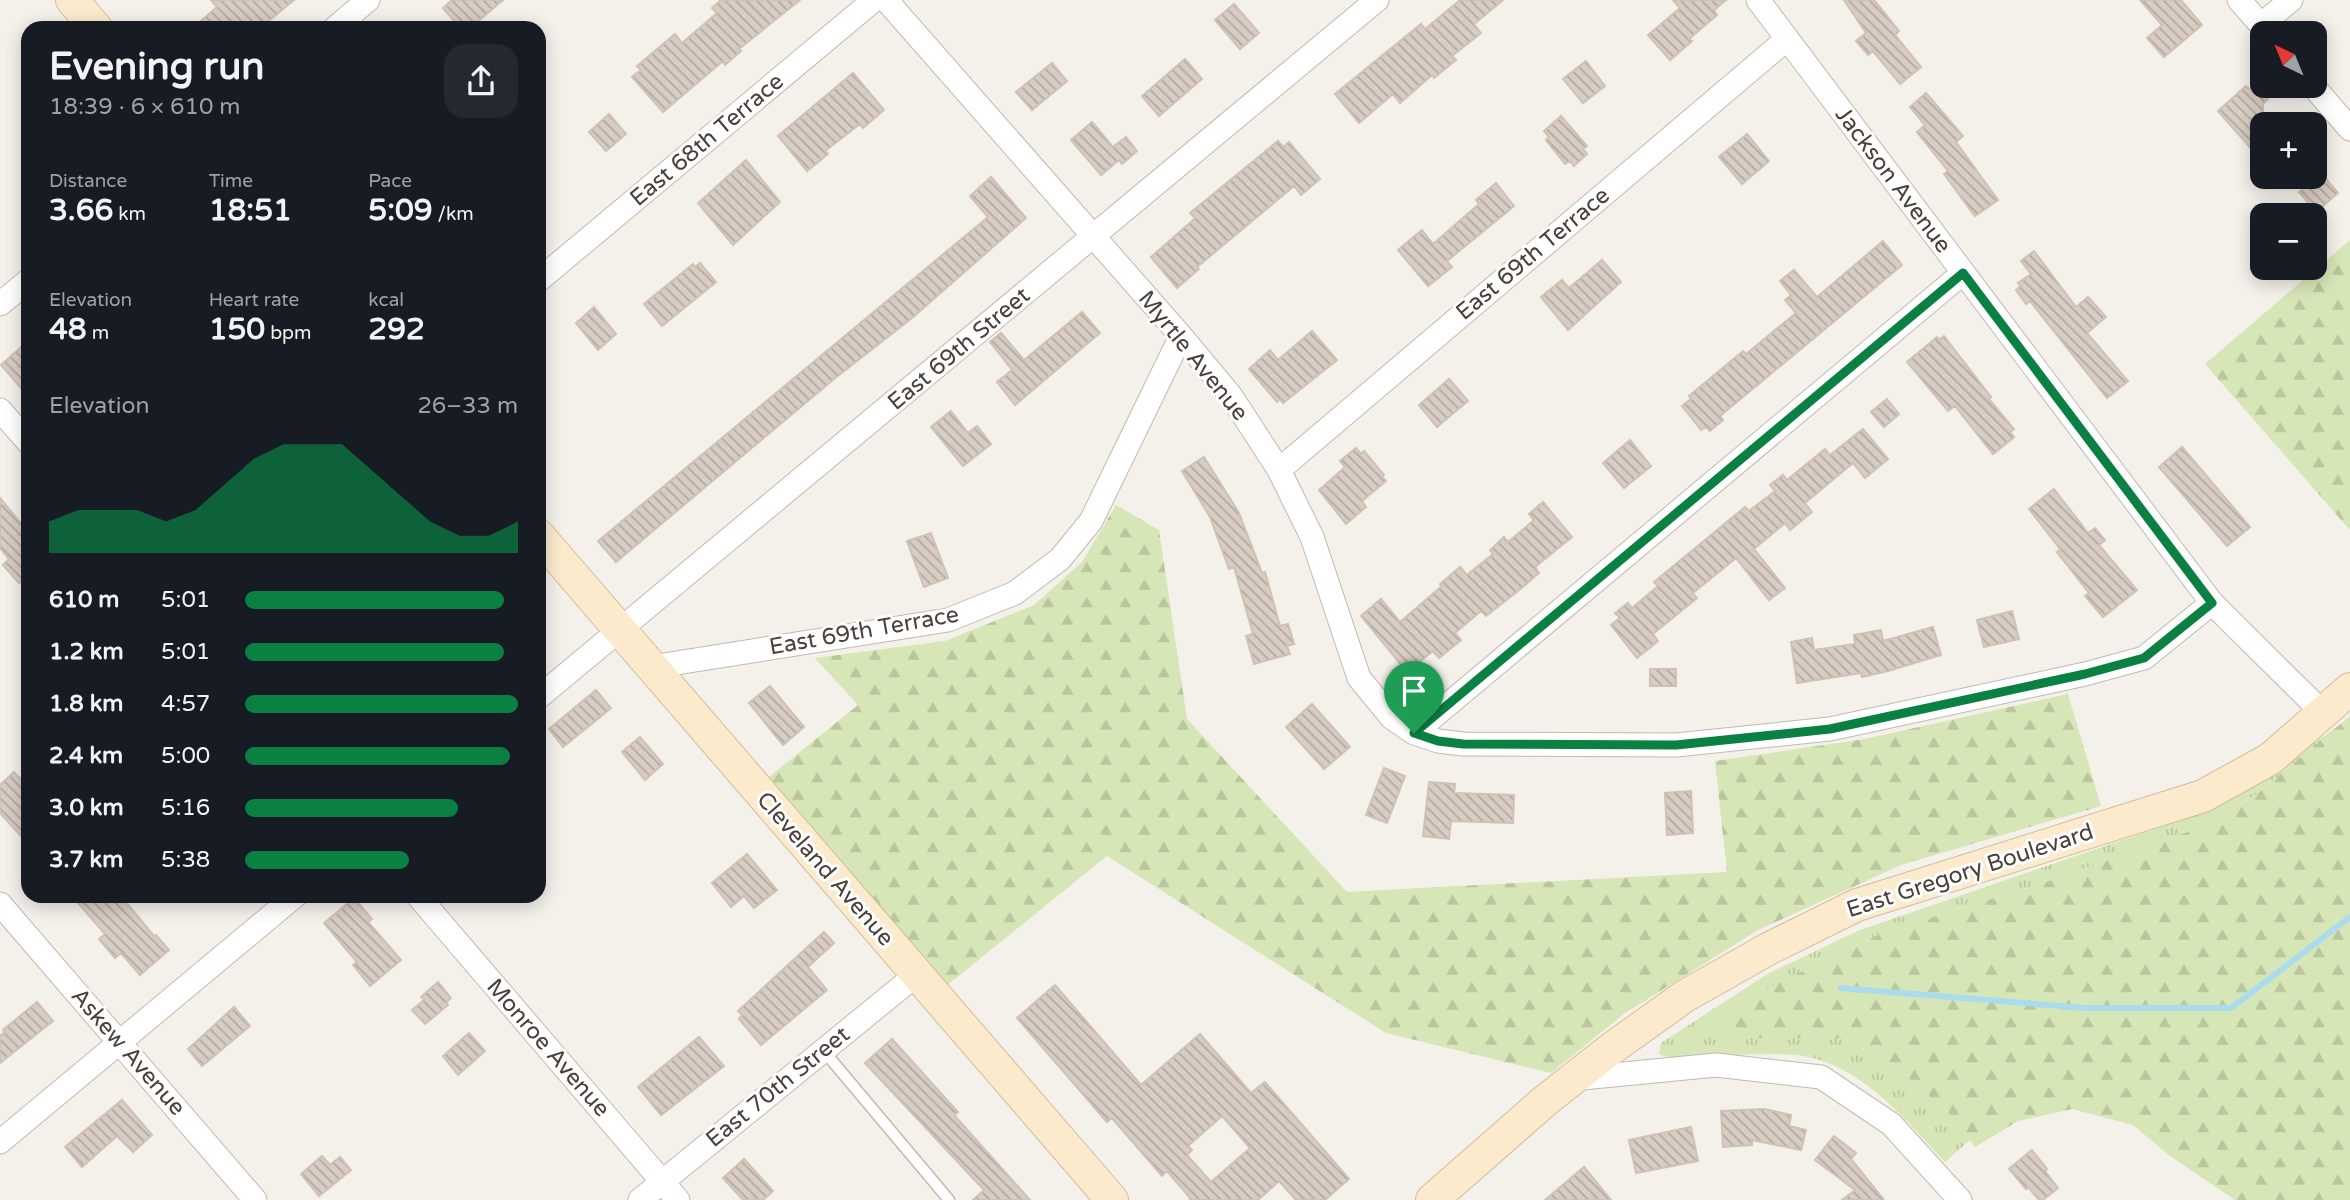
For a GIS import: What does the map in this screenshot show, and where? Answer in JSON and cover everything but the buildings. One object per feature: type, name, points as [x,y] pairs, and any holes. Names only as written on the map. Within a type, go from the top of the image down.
[{"type":"main road","points":[[72,0],[90,21]]},
{"type":"main road","name":"Cleveland Avenue","points":[[546,544],[1112,1200]]},
{"type":"main road","name":"East Gregory Boulevard","points":[[1432,1200],[1572,1079],[1685,996],[1768,949],[1857,905],[2203,796],[2270,759],[2350,689]]},
{"type":"street","points":[[343,21],[368,0]]},
{"type":"street","name":"East 68th Terrace","points":[[546,274],[874,0]]},
{"type":"street","name":"Myrtle Avenue","points":[[886,0],[1231,396],[1279,470],[1312,537],[1359,678],[1392,718],[1414,733],[1438,741],[1463,744],[1676,745],[1830,729],[2071,677],[2144,658],[2212,603]]},
{"type":"street","name":"East 69th Street","points":[[546,691],[1377,0]]},
{"type":"street","name":"Jackson Avenue","points":[[1758,0],[2212,603],[2324,714]]},
{"type":"street","points":[[2239,0],[2257,21]]},
{"type":"street","points":[[2271,21],[2291,0]]},
{"type":"street","name":"East 69th Terrace","points":[[1279,470],[1787,39]]},
{"type":"street","points":[[2323,98],[2350,130]]},
{"type":"street","points":[[1414,733],[1963,273]]},
{"type":"street","points":[[0,304],[21,287]]},
{"type":"street","name":"East 69th Terrace","points":[[651,667],[948,620],[1015,593],[1060,559],[1091,521],[1181,336]]},
{"type":"street","points":[[0,410],[21,434]]},
{"type":"street","points":[[0,1142],[287,903]]},
{"type":"street","name":"Monroe Avenue","points":[[424,903],[678,1200]]},
{"type":"street","name":"Askew Avenue","points":[[0,904],[255,1200]]},
{"type":"street","name":"East 70th Street","points":[[640,1200],[916,975]]},
{"type":"street","points":[[1572,1079],[1716,1065],[1821,1077],[1891,1124],[1954,1198]]},
{"type":"lane","points":[[823,1050],[950,1200]]},
{"type":"green space","points":[[2350,240],[2350,530],[2205,364],[2303,280],[2327,280],[2327,260]]},
{"type":"green space","points":[[1116,505],[1159,530],[1187,719],[1347,892],[1727,872],[1715,761],[1865,739],[2068,694],[2101,806],[1901,865],[1758,930],[1625,1013],[1551,1073],[1386,1033],[1107,856],[945,987],[764,781],[858,705],[815,658],[945,641],[1034,605],[1082,562]]},
{"type":"green space","points":[[2350,716],[2350,1200],[2235,1200],[2170,1156],[2133,1125],[2072,1109],[2018,1121],[1975,1147],[1947,1112],[1894,1065],[1843,1038],[1732,1038],[1718,1028],[1741,1001],[1884,932],[2043,883],[2190,831],[2254,796]]},
{"type":"green space","points":[[2343,723],[2254,796],[2190,831],[2043,883],[1884,932],[1742,1001],[1719,1028],[1732,1038],[1843,1038],[1894,1065],[1947,1112],[1970,1140],[1945,1162],[1880,1095],[1841,1069],[1820,1060],[1789,1054],[1675,1058],[1659,1054],[1661,1043],[1769,973],[1860,930],[2175,822],[2254,784]]},
{"type":"waterway","points":[[1841,988],[2085,1008],[2231,1008],[2350,917]]},
{"type":"route","points":[[1963,273],[2212,603],[2144,658],[2085,674],[1830,729],[1676,745],[1463,744],[1438,741],[1414,733],[1963,273]]}]
